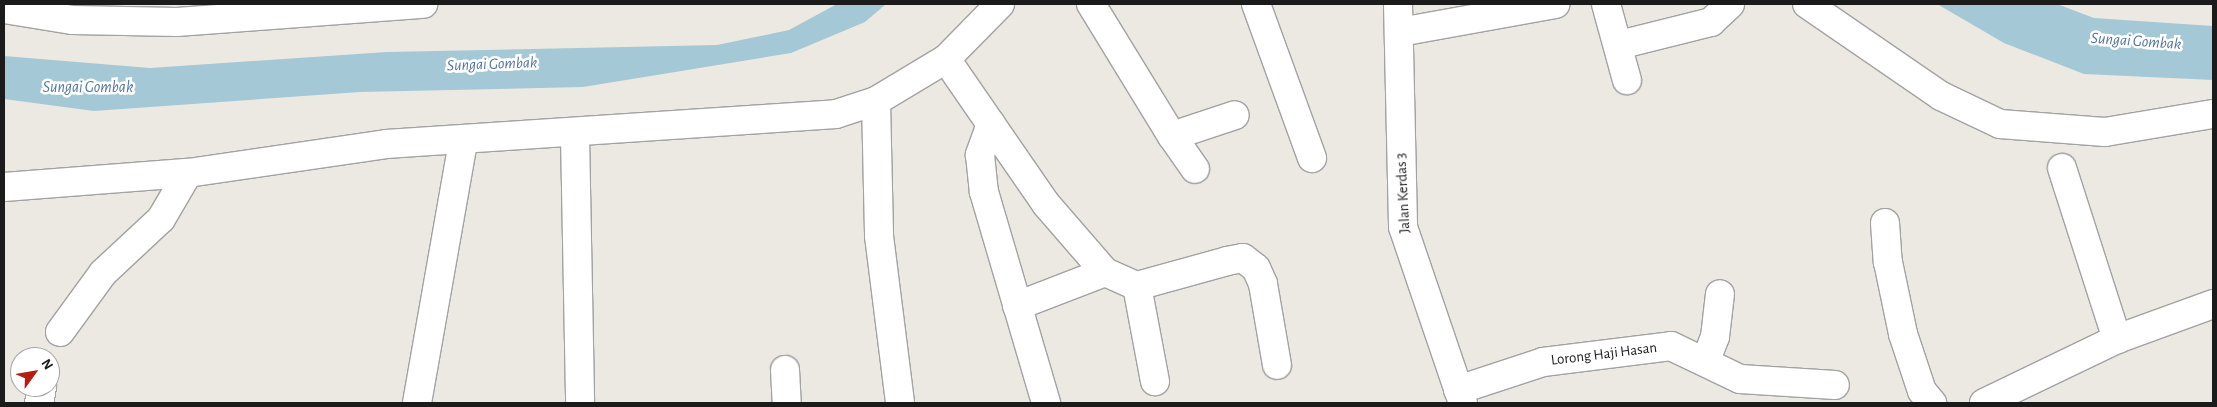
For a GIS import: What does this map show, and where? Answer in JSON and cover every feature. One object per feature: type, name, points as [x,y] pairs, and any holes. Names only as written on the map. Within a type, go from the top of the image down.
[{"type":"street","points":[[4,9],[73,20],[178,22],[423,4]]},
{"type":"street","points":[[4,187],[188,173],[308,159],[353,148],[574,134],[836,114],[876,101],[946,60],[1000,4]]},
{"type":"street","points":[[1091,4],[1195,170]]},
{"type":"street","points":[[1256,4],[1312,158]]},
{"type":"street","name":"Jalan Kerdas 3","points":[[1398,4],[1403,228],[1461,396]]},
{"type":"street","points":[[1400,32],[1556,4]]},
{"type":"street","points":[[1606,4],[1627,80]]},
{"type":"street","points":[[1619,46],[1711,22],[1730,4]]},
{"type":"street","points":[[1807,4],[1942,96],[2000,124],[2105,132],[2213,114]]},
{"type":"street","points":[[946,60],[1046,204],[1105,272],[1124,284],[1138,286],[1243,258],[1256,268],[1263,284],[1277,365]]},
{"type":"street","points":[[876,101],[879,236],[900,403]]},
{"type":"street","points":[[1172,136],[1235,115]]},
{"type":"street","points":[[991,124],[980,165],[1017,306],[1046,403]]},
{"type":"street","points":[[574,134],[580,403]]},
{"type":"street","points":[[417,403],[463,141]]},
{"type":"street","points":[[2062,168],[2117,339]]},
{"type":"street","points":[[60,332],[103,273],[161,219],[188,173]]},
{"type":"street","points":[[1885,223],[1888,262],[1903,334],[1922,391],[1932,403]]},
{"type":"street","points":[[1017,306],[1105,272]]},
{"type":"street","points":[[1138,286],[1155,381]]},
{"type":"street","points":[[1706,360],[1715,337],[1720,294]]},
{"type":"street","points":[[1984,403],[2117,339],[2213,304]]},
{"type":"street","name":"Lorong Haji Hasan","points":[[1461,396],[1543,362],[1671,346],[1706,360],[1740,379],[1835,385]]},
{"type":"street","points":[[785,370],[787,403]]},
{"type":"water","name":"Sungai Gombak","points":[[837,4],[886,4],[865,22],[791,53],[583,87],[360,92],[94,111],[4,99],[4,56],[150,68],[387,52],[717,45],[789,30]]},
{"type":"water","name":"Sungai Gombak","points":[[1937,4],[2057,4],[2094,18],[2213,26],[2213,80],[2084,74],[2004,43]]}]
